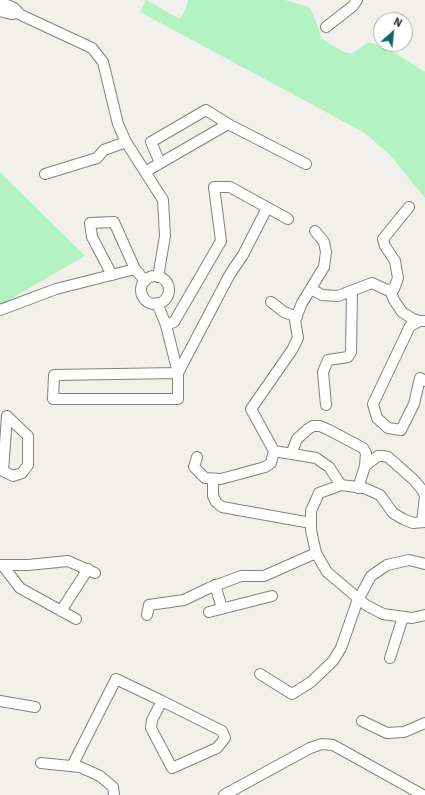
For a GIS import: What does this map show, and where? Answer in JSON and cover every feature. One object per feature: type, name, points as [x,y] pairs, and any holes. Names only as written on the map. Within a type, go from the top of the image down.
[{"type":"street","points":[[326,27],[353,6],[357,0]]},
{"type":"street","points":[[0,2],[14,8],[18,13],[92,48],[103,62],[118,124],[126,142],[163,200],[166,236],[158,277]]},
{"type":"street","points":[[0,11],[11,14],[18,13]]},
{"type":"street","points":[[160,163],[151,142],[206,110],[228,124],[306,164]]},
{"type":"street","points":[[145,172],[228,124]]},
{"type":"street","points":[[44,174],[97,158],[104,150],[126,142]]},
{"type":"street","points":[[166,325],[174,322],[221,240],[214,187],[230,187],[288,219]]},
{"type":"street","points":[[390,290],[394,289],[398,278],[395,261],[385,246],[383,239],[409,207]]},
{"type":"street","points":[[178,373],[230,274],[243,255],[267,208]]},
{"type":"street","points":[[112,275],[92,237],[90,223],[114,222],[135,269],[144,281]]},
{"type":"street","points":[[197,456],[194,467],[205,478],[213,479],[221,479],[265,467],[271,463],[274,451],[251,409],[292,350],[298,338],[297,317],[302,303],[324,267],[326,252],[324,242],[315,231]]},
{"type":"street","points":[[0,310],[56,290],[135,269]]},
{"type":"street","points":[[150,277],[158,277],[165,281],[168,288],[164,300],[157,303],[150,303],[144,298],[141,291],[144,281],[150,277]]},
{"type":"street","points":[[311,289],[322,295],[338,296],[352,292],[364,285],[372,283],[390,290],[394,300],[402,312],[413,319],[423,321]]},
{"type":"street","points":[[326,405],[323,372],[328,360],[348,357],[351,352],[352,292]]},
{"type":"street","points":[[271,302],[284,312],[297,317]]},
{"type":"street","points":[[157,303],[166,325],[178,373],[178,399],[53,399],[54,375],[178,373]]},
{"type":"street","points":[[423,321],[410,326],[373,404],[377,418],[388,428],[401,430],[414,404],[423,379],[425,368]]},
{"type":"street","points":[[4,412],[28,436],[28,464],[22,473],[13,476],[3,472],[4,412]]},
{"type":"street","points":[[291,454],[300,436],[313,426],[320,426],[363,448],[366,453],[365,466],[358,488]]},
{"type":"street","points":[[274,451],[316,458],[329,467],[341,485]]},
{"type":"street","points":[[365,466],[378,456],[388,457],[414,480],[425,496],[423,522],[412,523],[393,513],[380,495],[358,488],[341,485],[319,493],[311,511],[311,522],[316,553],[327,572],[366,605],[383,614],[412,618],[425,615]]},
{"type":"street","points":[[213,479],[213,496],[216,502],[222,507],[311,522]]},
{"type":"street","points":[[147,615],[149,604],[184,600],[241,576],[264,576],[316,553]]},
{"type":"street","points":[[260,674],[292,694],[311,682],[333,661],[341,648],[359,599],[371,576],[388,565],[409,560],[425,564]]},
{"type":"street","points":[[2,565],[68,561],[91,571],[61,611]]},
{"type":"street","points":[[2,565],[20,588],[76,619]]},
{"type":"street","points":[[215,586],[222,608]]},
{"type":"street","points":[[209,612],[272,596]]},
{"type":"street","points":[[390,658],[403,617]]},
{"type":"street","points":[[72,766],[116,679],[162,701],[222,731],[225,738],[217,748],[172,768],[151,728],[152,720],[162,701]]},
{"type":"street","points":[[0,701],[35,707]]},
{"type":"street","points":[[362,720],[386,733],[404,732],[425,723]]},
{"type":"street","points":[[224,795],[310,748],[322,744],[333,745],[423,795]]},
{"type":"street","points":[[41,763],[80,767],[100,776],[113,787],[114,795]]},
{"type":"green space","points":[[146,0],[180,19],[186,8],[188,0],[285,0],[309,7],[316,21],[322,39],[342,51],[351,54],[369,42],[373,43],[373,52],[394,52],[425,72],[425,198],[390,155],[365,133],[140,12]]},
{"type":"green space","points":[[0,172],[85,256],[0,305]]}]
